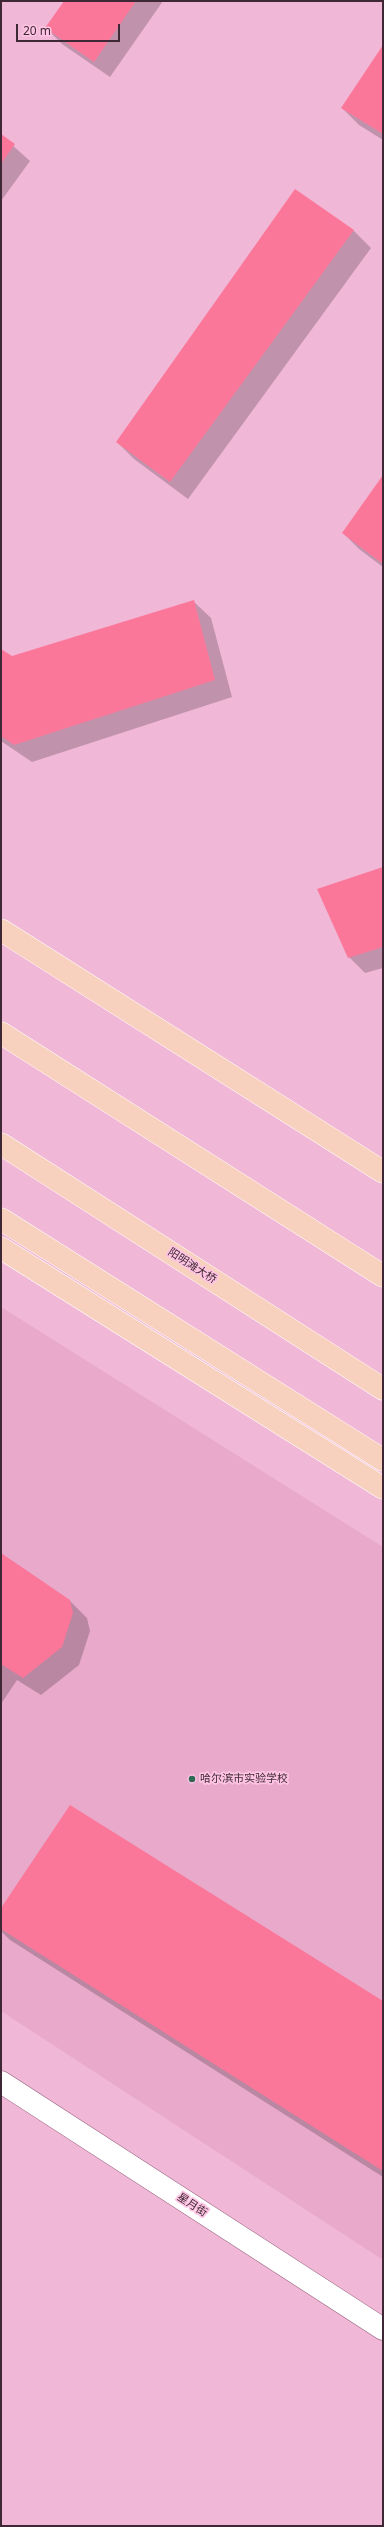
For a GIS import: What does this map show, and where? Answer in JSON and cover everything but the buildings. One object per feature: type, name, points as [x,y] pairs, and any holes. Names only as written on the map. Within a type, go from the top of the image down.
[{"type":"highway","points":[[1,930],[383,1172]]},
{"type":"highway","points":[[1,1034],[383,1276]]},
{"type":"highway","name":"阳明滩大桥","points":[[1,1144],[383,1389]]},
{"type":"highway","points":[[1,1219],[383,1460]]},
{"type":"highway","points":[[1,1248],[383,1488]]},
{"type":"street","name":"星月街","points":[[1,2082],[383,2329]]},
{"type":"shaded area","name":"哈尔滨市实验学校","points":[[1,1307],[383,1547],[383,2260],[1,2011]]},
{"type":"place","name":"哈尔滨市实验学校","points":[[192,1779]]}]
